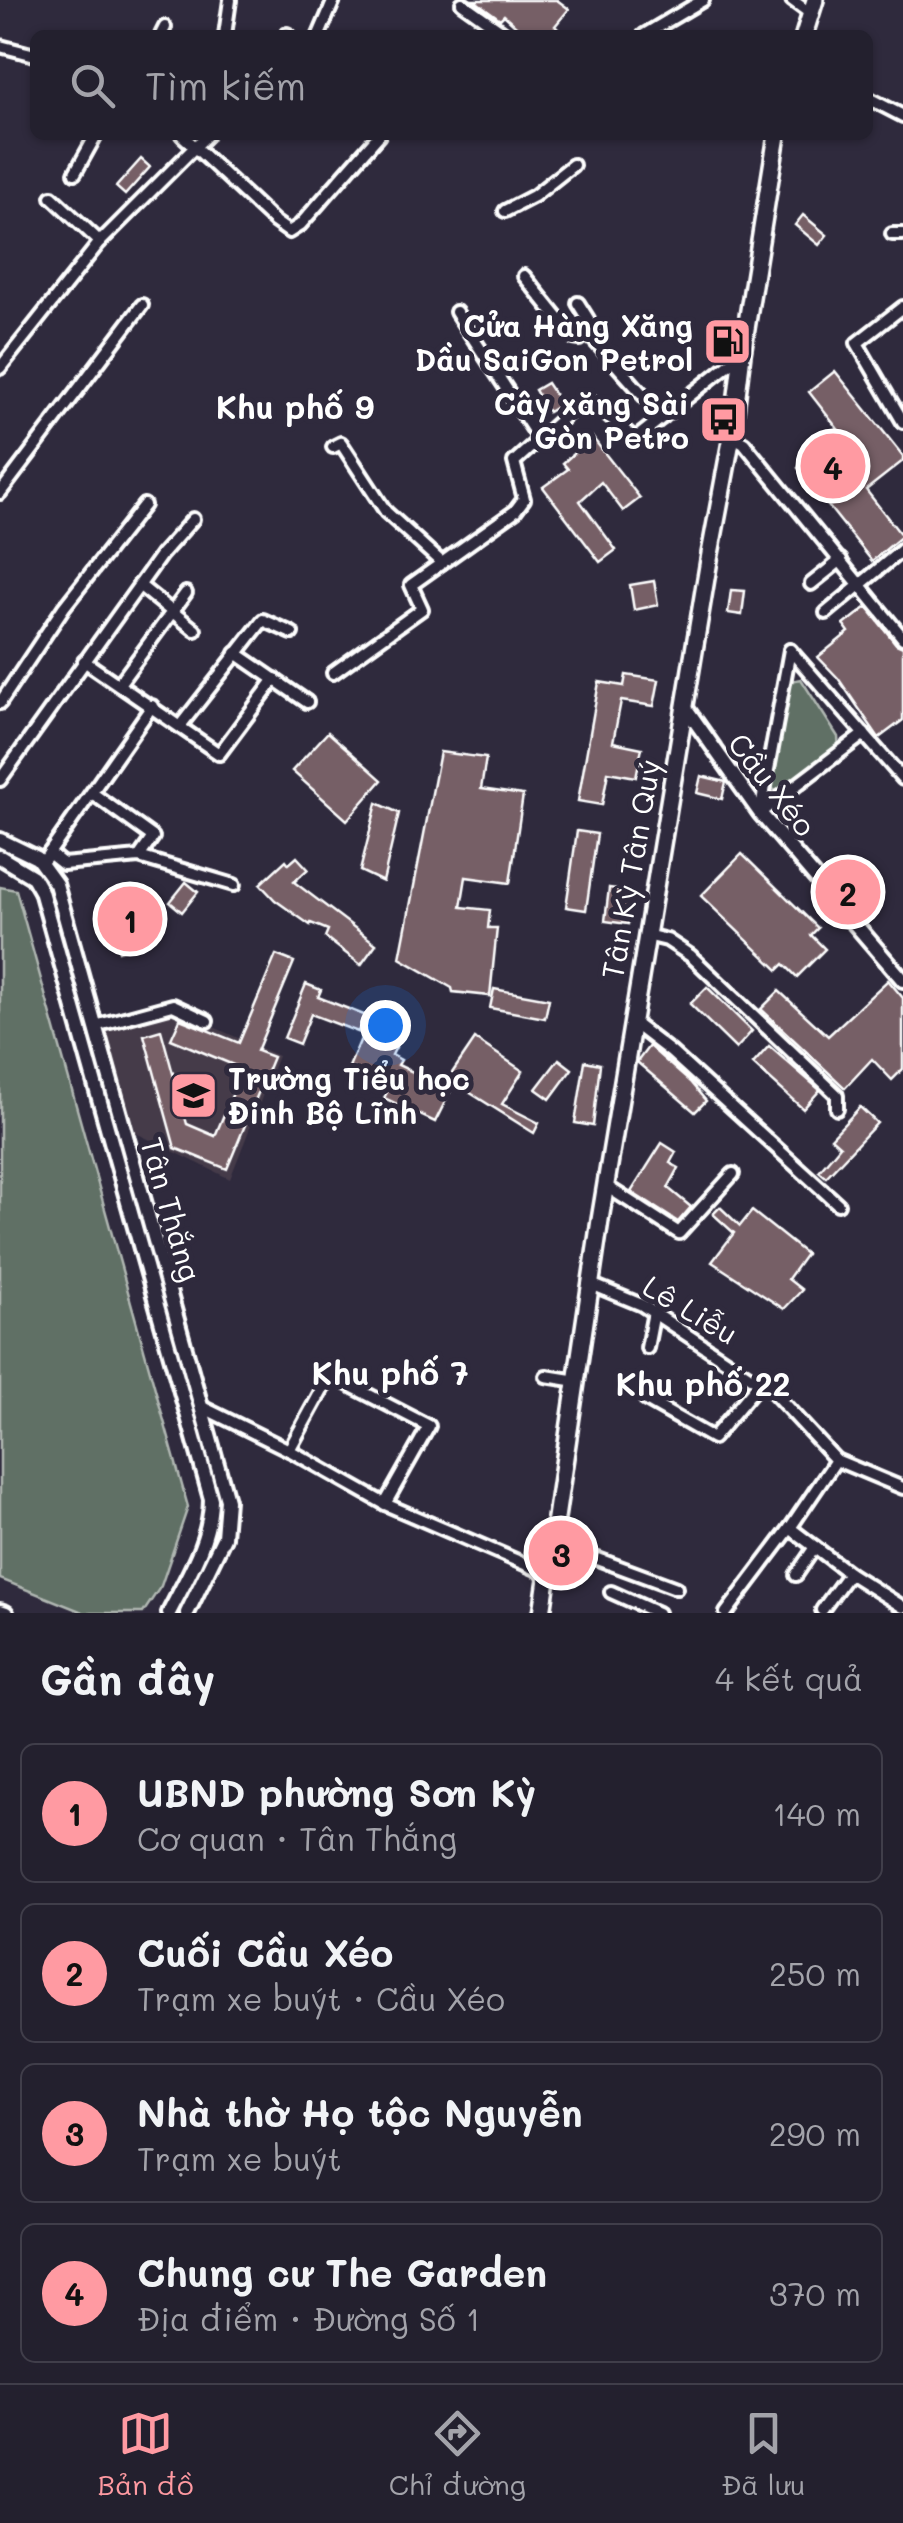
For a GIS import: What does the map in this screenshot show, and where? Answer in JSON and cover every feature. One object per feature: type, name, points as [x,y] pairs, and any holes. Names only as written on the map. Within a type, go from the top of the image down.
[{"type":"main road","name":"Tân Kỳ Tân Quý","points":[[542,1613],[632,1022],[732,436],[776,140]]},
{"type":"street","points":[[226,30],[230,0]]},
{"type":"street","points":[[318,30],[334,0]]},
{"type":"street","points":[[652,30],[703,0]]},
{"type":"street","points":[[792,0],[813,7]]},
{"type":"street","points":[[462,3],[500,30]]},
{"type":"street","points":[[0,46],[30,54]]},
{"type":"street","points":[[873,101],[903,116]]},
{"type":"street","points":[[75,173],[93,140]]},
{"type":"street","points":[[187,140],[289,232],[331,192],[375,140]]},
{"type":"street","points":[[0,368],[100,242],[202,140]]},
{"type":"street","points":[[505,212],[534,196],[573,165]]},
{"type":"street","points":[[52,198],[100,242]]},
{"type":"street","points":[[524,276],[574,338],[580,339],[590,330]]},
{"type":"street","points":[[578,304],[609,359],[663,416]]},
{"type":"street","points":[[0,493],[142,305]]},
{"type":"street","points":[[903,307],[857,344],[903,422]]},
{"type":"street","points":[[456,312],[538,437]]},
{"type":"street","points":[[333,673],[422,609],[411,585],[514,512],[524,499],[514,462],[586,396],[635,439],[742,354]]},
{"type":"street","points":[[732,436],[744,443],[903,638]]},
{"type":"street","points":[[333,447],[342,443],[386,512],[442,563]]},
{"type":"street","points":[[0,703],[64,607],[144,505]]},
{"type":"street","points":[[0,780],[193,518]]},
{"type":"street","points":[[826,613],[903,549]]},
{"type":"street","points":[[811,584],[841,560]]},
{"type":"street","points":[[140,585],[195,630]]},
{"type":"street","points":[[119,684],[186,593]]},
{"type":"street","points":[[180,726],[262,620],[292,633]]},
{"type":"street","points":[[760,813],[790,650],[903,779]]},
{"type":"street","points":[[236,653],[307,702]]},
{"type":"street","points":[[84,661],[219,754],[274,678]]},
{"type":"street","points":[[0,857],[33,877],[152,706]]},
{"type":"street","name":"Cầu Xéo","points":[[685,707],[760,813],[903,980]]},
{"type":"street","points":[[760,813],[864,734]]},
{"type":"street","points":[[92,793],[153,837],[139,857]]},
{"type":"street","points":[[0,840],[63,864],[139,857],[234,885]]},
{"type":"street","name":"Tân Thắng","points":[[46,859],[227,1500],[224,1537],[188,1613]]},
{"type":"street","name":"Tân Thắng","points":[[33,877],[41,891],[211,1499],[211,1518],[204,1540],[169,1613]]},
{"type":"street","points":[[646,935],[668,940],[691,956],[837,1095],[837,1109]]},
{"type":"street","points":[[95,1026],[174,1005],[207,1021]]},
{"type":"street","points":[[632,1022],[671,1052],[838,1204]]},
{"type":"street","points":[[606,1186],[679,1233],[733,1174]]},
{"type":"street","name":"Lê Liễu","points":[[591,1284],[654,1312],[760,1382],[836,1460],[903,1488]]},
{"type":"street","points":[[647,1348],[654,1312]]},
{"type":"street","points":[[289,1450],[330,1375],[429,1426],[385,1504]]},
{"type":"street","points":[[546,1376],[578,1381]]},
{"type":"street","points":[[646,1400],[713,1438],[760,1382]]},
{"type":"street","points":[[200,1406],[385,1504],[548,1574]]},
{"type":"street","points":[[726,1613],[836,1460]]},
{"type":"street","points":[[790,1528],[903,1608]]},
{"type":"street","points":[[552,1542],[676,1588]]},
{"type":"street","points":[[796,1576],[815,1547]]},
{"type":"street","points":[[822,1610],[849,1572]]},
{"type":"street","points":[[612,1592],[658,1613]]},
{"type":"shaded area","name":"Trường Tiểu học Đinh Bộ Lĩnh","points":[[169,1007],[278,1056],[230,1179],[136,1133],[104,1029]]},
{"type":"green space","points":[[801,679],[838,737],[839,751],[776,791],[770,787],[791,681]]},
{"type":"green space","points":[[0,887],[16,890],[188,1507],[161,1586],[143,1613],[85,1613],[0,1579]]},
{"type":"building","points":[[474,0],[557,0],[569,9],[555,26],[557,30],[520,30],[504,15],[500,19]]},
{"type":"building","points":[[141,159],[150,167],[125,195],[116,187]]},
{"type":"building","points":[[803,215],[827,235],[819,245],[795,225]]},
{"type":"building","points":[[835,371],[903,456],[903,461],[866,490],[902,536],[872,561],[798,468],[841,433],[809,392]]},
{"type":"building","points":[[547,383],[561,404],[548,412],[535,390]]},
{"type":"building","points":[[592,437],[640,498],[623,511],[601,482],[580,501],[616,550],[600,562],[543,487],[568,469],[563,463]]},
{"type":"building","points":[[654,581],[658,605],[634,610],[630,585]]},
{"type":"building","points":[[731,590],[745,591],[742,615],[728,613]]},
{"type":"building","points":[[867,607],[896,644],[903,647],[903,720],[879,738],[838,678],[818,657],[849,632],[844,625]]},
{"type":"building","points":[[626,675],[659,680],[654,706],[621,701],[613,742],[642,748],[636,777],[608,772],[602,805],[578,801],[599,682],[624,686]]},
{"type":"building","points":[[328,732],[382,780],[347,820],[292,771]]},
{"type":"building","points":[[440,752],[486,758],[481,789],[523,795],[510,883],[466,877],[461,907],[490,910],[488,928],[497,928],[490,996],[453,992],[400,958]]},
{"type":"building","points":[[701,776],[726,782],[722,799],[697,793]]},
{"type":"building","points":[[377,803],[399,813],[383,882],[360,871]]},
{"type":"building","points":[[577,831],[597,834],[586,910],[566,907]]},
{"type":"building","points":[[742,854],[818,928],[811,935],[825,949],[797,977],[784,964],[778,970],[701,896]]},
{"type":"building","points":[[297,857],[308,869],[294,882],[376,944],[361,965],[325,937],[328,930],[310,925],[260,884],[286,860],[289,864]]},
{"type":"building","points":[[186,882],[198,892],[182,912],[170,902]]},
{"type":"building","points":[[609,888],[632,891],[628,924],[605,921]]},
{"type":"building","points":[[127,898],[130,908],[146,903],[154,931],[138,935],[141,944],[119,951],[105,905]]},
{"type":"building","points":[[276,955],[294,962],[257,1051],[273,1057],[227,1169],[175,1148],[144,1035],[161,1030],[187,1124],[215,1136],[243,1069],[171,1039],[180,1019],[239,1043]]},
{"type":"building","points":[[888,980],[903,998],[903,1069],[892,1080],[872,1059],[845,1088],[761,1009],[779,991],[828,1036]]},
{"type":"building","points":[[306,984],[321,990],[318,997],[364,1015],[358,1032],[311,1014],[299,1044],[284,1038]]},
{"type":"building","points":[[707,987],[752,1031],[736,1049],[690,1004]]},
{"type":"building","points":[[494,989],[549,999],[545,1018],[490,1008]]},
{"type":"building","points":[[365,1029],[396,1047],[392,1055],[401,1060],[398,1065],[451,1090],[435,1122],[384,1098],[387,1092],[361,1079],[364,1073],[349,1067]]},
{"type":"building","points":[[475,1039],[523,1071],[502,1104],[539,1123],[534,1133],[448,1079]]},
{"type":"building","points":[[649,1046],[706,1101],[695,1112],[637,1062]]},
{"type":"building","points":[[769,1046],[820,1090],[803,1109],[753,1064]]},
{"type":"building","points":[[559,1059],[572,1069],[550,1099],[536,1089]]},
{"type":"building","points":[[585,1061],[600,1064],[593,1126],[575,1123]]},
{"type":"building","points":[[860,1107],[877,1123],[826,1177],[819,1171],[840,1146],[831,1138]]},
{"type":"building","points":[[662,1143],[676,1152],[670,1163],[679,1168],[668,1188],[691,1207],[678,1222],[631,1192]]},
{"type":"building","points":[[720,1207],[740,1226],[752,1211],[806,1254],[788,1279],[802,1290],[784,1309],[712,1262],[734,1233],[713,1214]]},
{"type":"place","name":"Cửa Hàng Xăng Dầu SaiGon Petrol","points":[[728,342]]},
{"type":"place","name":"Cây xăng Sài Gòn Petro","points":[[724,420]]},
{"type":"place","name":"Chung cư The Garden","points":[[833,466]]},
{"type":"place","name":"Cuối Cầu Xéo","points":[[848,892]]},
{"type":"place","name":"UBND phường Sơn Kỳ","points":[[130,919]]},
{"type":"place","name":"Trường Tiểu học Đinh Bộ Lĩnh","points":[[193,1095]]},
{"type":"place","name":"Nhà thờ Họ tộc Nguyễn","points":[[561,1553]]},
{"type":"district","name":"Khu phố 9","points":[[295,406]]},
{"type":"district","name":"Khu phố 7","points":[[390,1372]]},
{"type":"district","name":"Khu phố 22","points":[[703,1383]]}]
